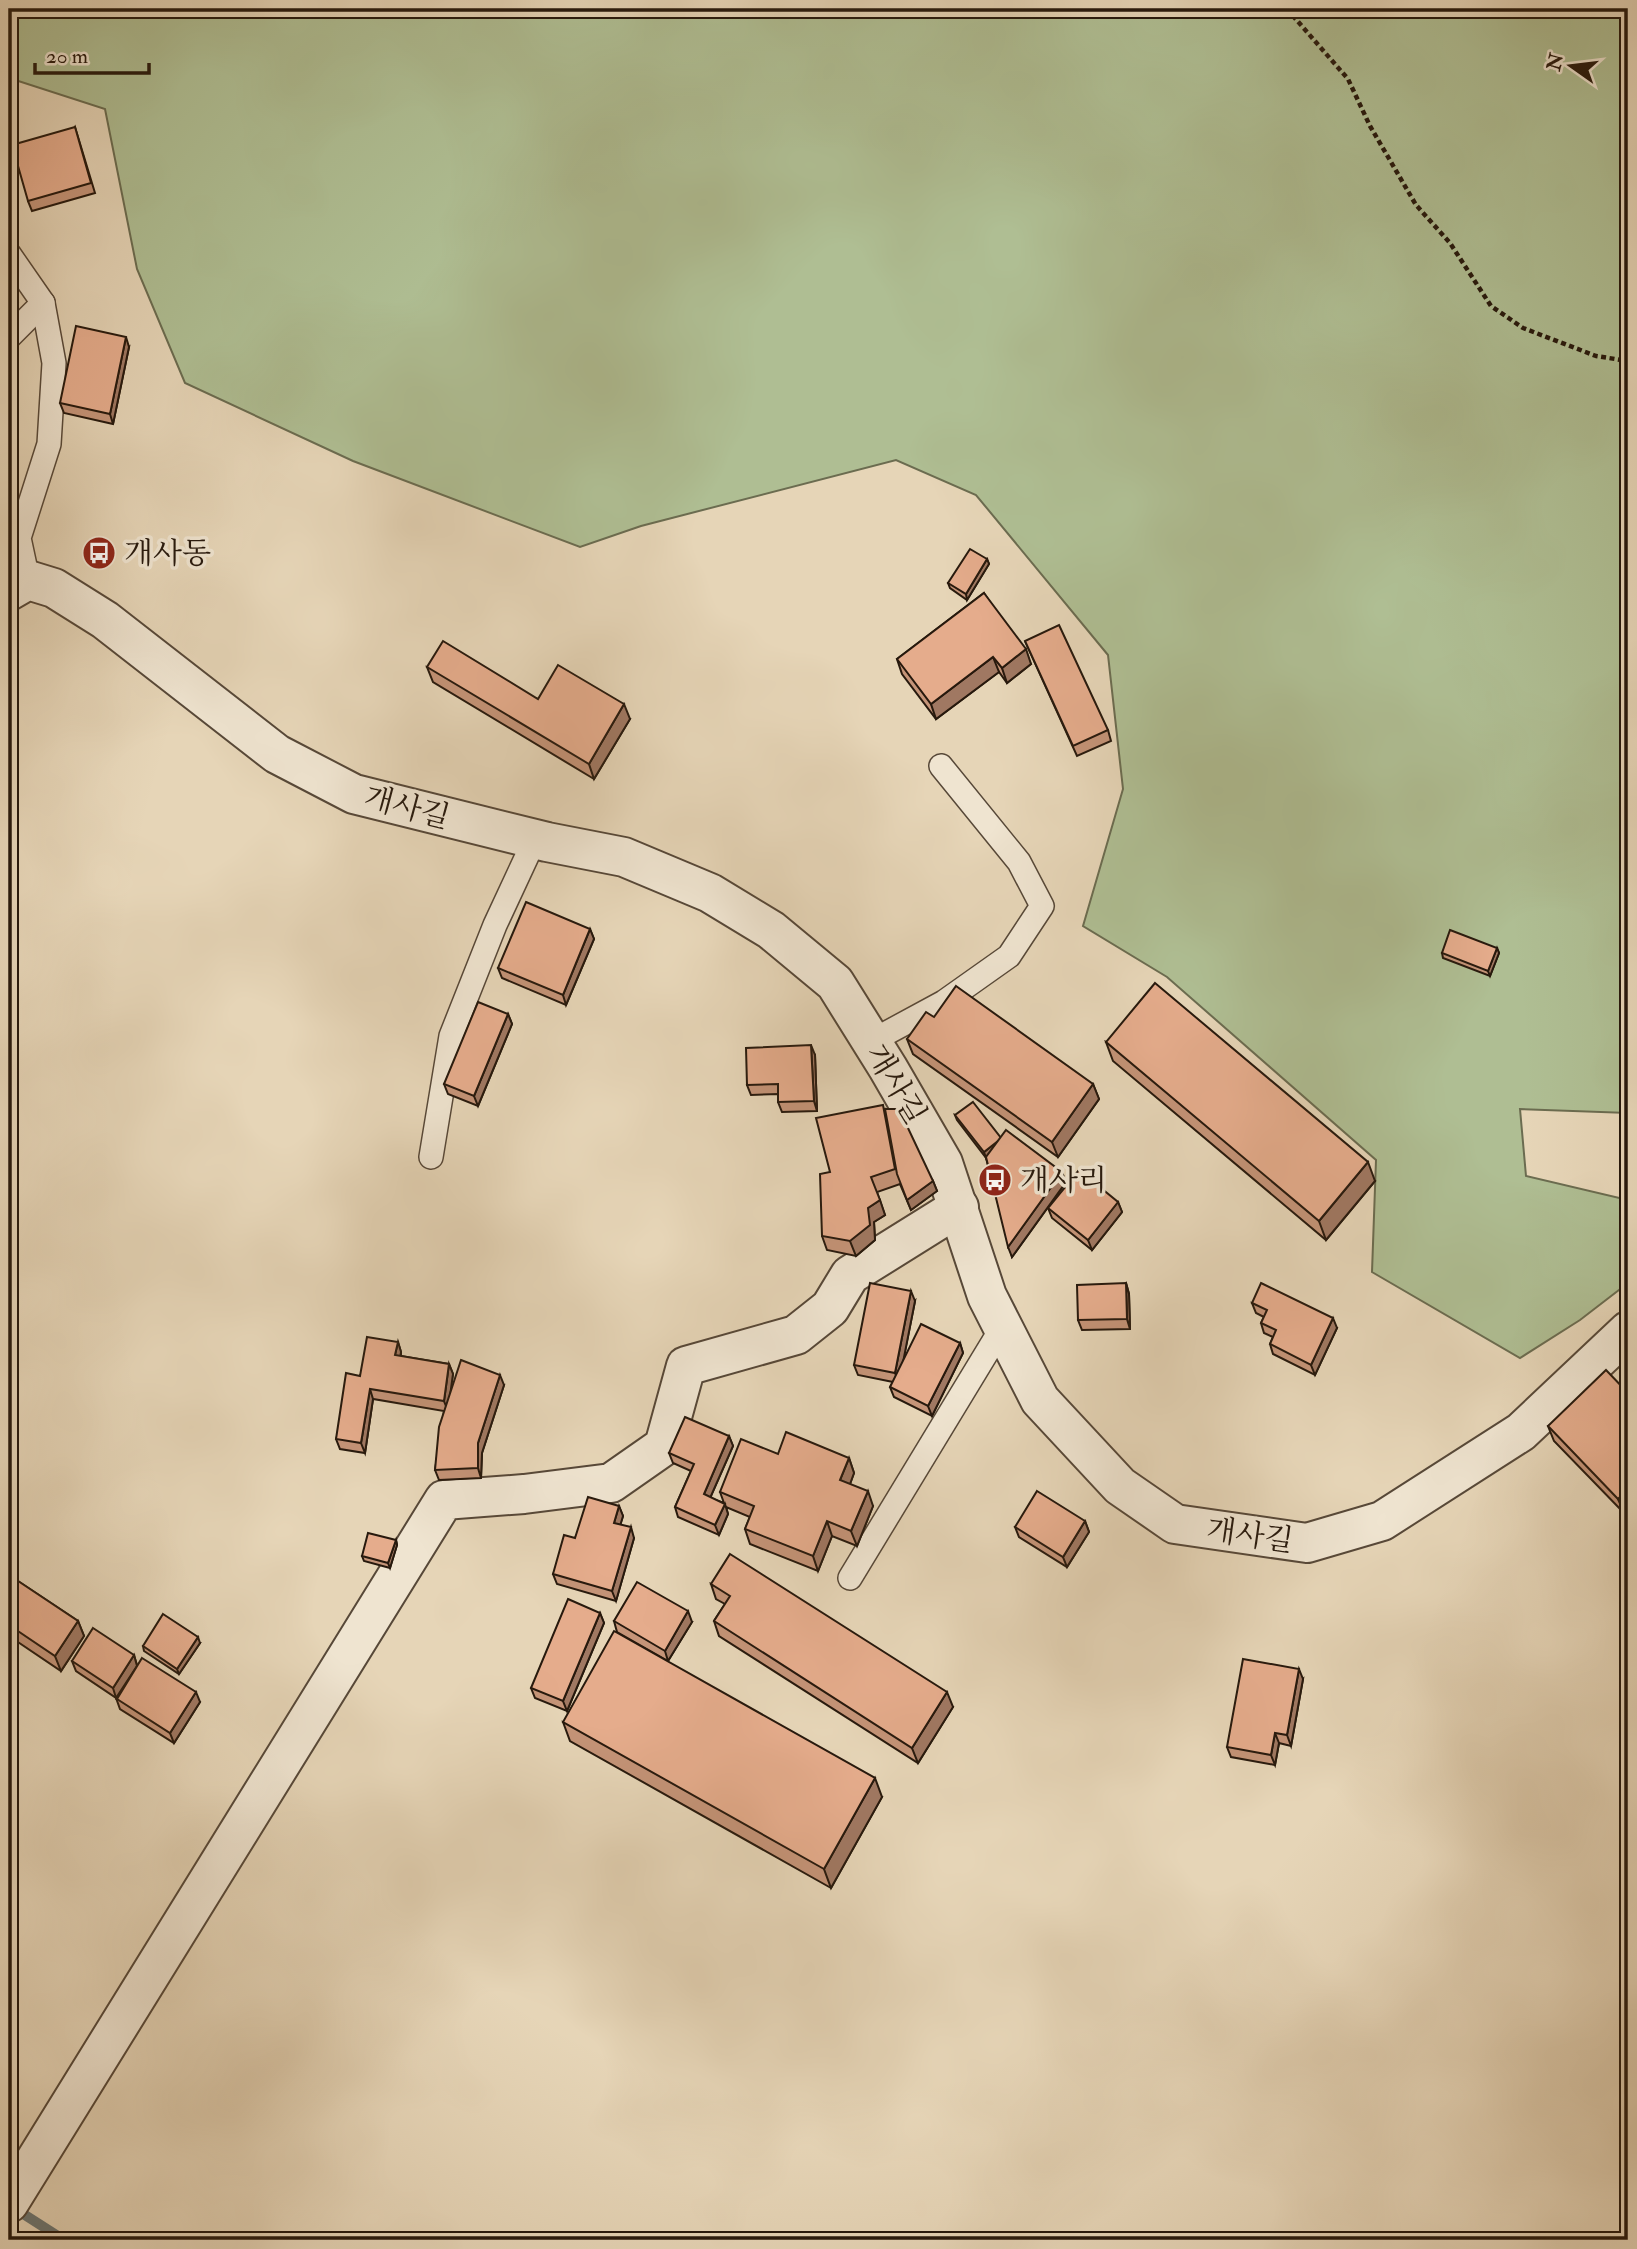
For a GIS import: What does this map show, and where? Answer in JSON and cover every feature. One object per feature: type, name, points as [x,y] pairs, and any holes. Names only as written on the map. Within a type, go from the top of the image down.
[{"type":"street","name":"개사길","points":[[18,585],[54,588],[105,620],[277,754],[354,794],[535,839],[624,857],[710,893],[771,930],[835,983],[943,1163],[987,1296],[1040,1400],[1120,1486],[1175,1524],[1307,1543],[1382,1521],[1521,1432],[1628,1331]]},
{"type":"street","points":[[13,2197],[444,1500],[524,1494],[611,1483],[664,1446],[685,1366],[796,1335],[830,1308],[850,1275],[959,1207]]},
{"type":"lane","points":[[9,254],[43,303],[54,363],[49,444],[19,538],[18,585]]},
{"type":"lane","points":[[9,337],[43,303]]},
{"type":"lane","points":[[872,1041],[944,1002],[1009,956],[1042,906],[1019,862],[941,766]]},
{"type":"lane","points":[[430,1157],[451,1036],[495,925],[535,839]]},
{"type":"lane","points":[[850,1578],[1003,1326]]},
{"type":"path","points":[[1287,9],[1348,79],[1370,127],[1416,205],[1450,243],[1491,306],[1523,328],[1596,356],[1628,361]]},
{"type":"green space","points":[[9,9],[1628,9],[1628,1113],[1520,1109],[1526,1176],[1628,1200],[1628,1283],[1580,1320],[1520,1358],[1372,1272],[1376,1160],[1167,977],[1083,926],[1123,789],[1108,655],[976,495],[896,460],[641,526],[580,547],[353,461],[185,383],[137,269],[105,109],[9,78]]},
{"type":"building","points":[[75,127],[91,183],[28,201],[12,145]]},
{"type":"building","points":[[76,326],[126,337],[110,414],[60,403]]},
{"type":"building","points":[[970,549],[987,559],[966,594],[948,583]]},
{"type":"building","points":[[984,593],[1026,649],[1002,668],[993,657],[931,704],[897,659]]},
{"type":"building","points":[[1059,625],[1108,730],[1073,746],[1025,641]]},
{"type":"building","points":[[443,641],[538,699],[558,665],[624,704],[589,764],[427,667]]},
{"type":"building","points":[[526,902],[590,929],[563,995],[498,968]]},
{"type":"building","points":[[1450,930],[1497,948],[1488,971],[1442,953]]},
{"type":"building","points":[[1155,983],[1368,1162],[1319,1221],[1106,1042]]},
{"type":"building","points":[[956,986],[1093,1084],[1052,1142],[907,1039],[926,1012],[934,1017]]},
{"type":"building","points":[[478,1002],[508,1014],[474,1096],[444,1084]]},
{"type":"building","points":[[811,1045],[814,1101],[778,1102],[778,1084],[747,1085],[746,1048]]},
{"type":"building","points":[[973,1102],[1001,1138],[984,1152],[955,1115]]},
{"type":"building","points":[[883,1105],[895,1169],[871,1177],[880,1200],[868,1208],[870,1225],[850,1241],[822,1236],[820,1174],[830,1172],[816,1118]]},
{"type":"building","points":[[885,1109],[899,1109],[933,1181],[907,1200],[897,1174]]},
{"type":"building","points":[[1006,1130],[1062,1172],[1008,1247],[986,1157]]},
{"type":"building","points":[[1079,1170],[1118,1202],[1088,1240],[1048,1208]]},
{"type":"building","points":[[870,1283],[911,1291],[895,1373],[854,1365]]},
{"type":"building","points":[[1126,1283],[1127,1319],[1078,1320],[1077,1285]]},
{"type":"building","points":[[1261,1283],[1333,1318],[1311,1365],[1270,1344],[1276,1330],[1261,1323],[1267,1310],[1252,1303]]},
{"type":"building","points":[[921,1324],[960,1343],[928,1406],[890,1387]]},
{"type":"building","points":[[367,1337],[398,1342],[395,1355],[449,1364],[444,1401],[370,1389],[361,1443],[336,1439],[346,1373],[360,1376]]},
{"type":"building","points":[[461,1360],[500,1375],[478,1443],[478,1468],[435,1470],[439,1427]]},
{"type":"building","points":[[1606,1370],[1628,1393],[1628,1489],[1618,1499],[1548,1426]]},
{"type":"building","points":[[685,1417],[729,1436],[704,1494],[725,1504],[715,1525],[675,1507],[694,1464],[669,1453]]},
{"type":"building","points":[[786,1432],[849,1458],[840,1480],[868,1491],[851,1531],[827,1521],[813,1556],[745,1529],[754,1506],[720,1492],[741,1439],[778,1454]]},
{"type":"building","points":[[1037,1491],[1085,1521],[1063,1557],[1015,1527]]},
{"type":"building","points":[[588,1497],[619,1506],[614,1523],[631,1527],[612,1591],[553,1574],[564,1535],[575,1538]]},
{"type":"building","points":[[368,1533],[396,1540],[388,1563],[362,1556]]},
{"type":"building","points":[[730,1554],[947,1692],[912,1748],[714,1621],[730,1596],[711,1584]]},
{"type":"building","points":[[9,1575],[78,1621],[55,1656],[9,1625]]},
{"type":"building","points":[[637,1582],[688,1611],[665,1651],[614,1621]]},
{"type":"building","points":[[568,1599],[600,1613],[563,1701],[531,1688]]},
{"type":"building","points":[[163,1614],[198,1637],[177,1669],[143,1646]]},
{"type":"building","points":[[93,1628],[134,1655],[113,1688],[72,1661]]},
{"type":"building","points":[[614,1631],[875,1778],[824,1869],[563,1722]]},
{"type":"building","points":[[142,1658],[196,1692],[170,1733],[117,1699]]},
{"type":"building","points":[[1243,1659],[1299,1669],[1287,1735],[1275,1733],[1271,1755],[1227,1747]]},
{"type":"waterway","points":[[14,2208],[64,2240]]},
{"type":"place","name":"개사동","points":[[99,553]]},
{"type":"place","name":"개사리","points":[[995,1180]]}]
